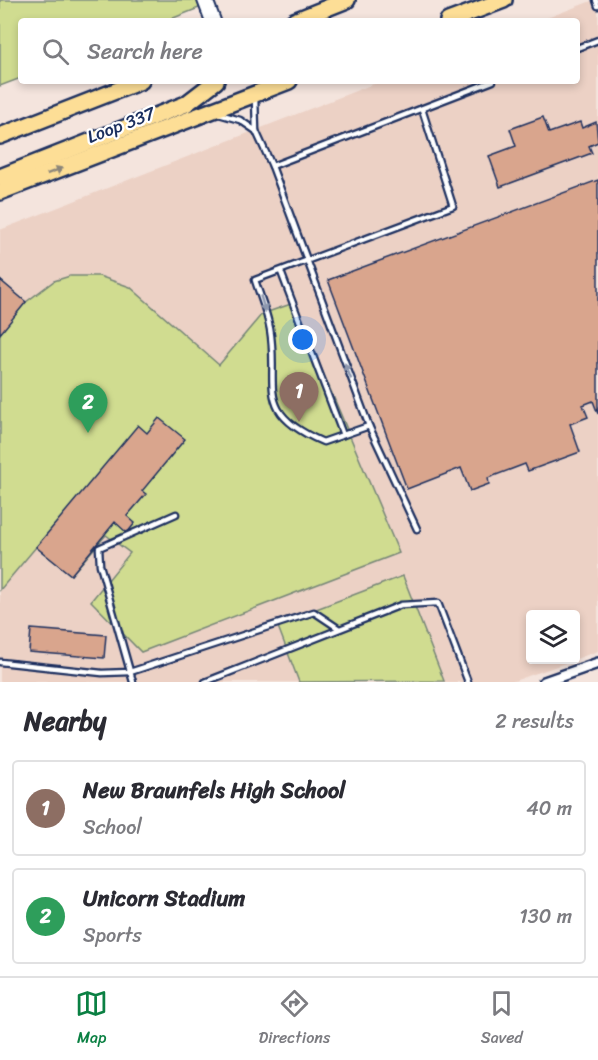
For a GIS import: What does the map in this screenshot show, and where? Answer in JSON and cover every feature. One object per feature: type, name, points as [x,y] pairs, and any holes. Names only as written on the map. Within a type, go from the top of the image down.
[{"type":"main road","points":[[302,18],[347,0]]},
{"type":"main road","points":[[456,18],[504,0]]},
{"type":"main road","name":"Loop 337","points":[[0,136],[133,84]]},
{"type":"main road","points":[[0,177],[186,104],[212,84]]},
{"type":"main road","name":"Loop 337","points":[[0,192],[210,111],[261,88],[277,84]]},
{"type":"street","points":[[205,0],[212,18]]},
{"type":"street","points":[[544,682],[598,663]]},
{"type":"lane","points":[[596,0],[598,6]]},
{"type":"lane","points":[[580,47],[598,40]]},
{"type":"lane","points":[[272,166],[485,84]]},
{"type":"lane","points":[[256,131],[261,88]]},
{"type":"lane","points":[[369,426],[322,442],[297,431],[274,402],[271,381],[270,330],[255,280],[453,206],[422,109]]},
{"type":"lane","points":[[210,111],[240,120],[256,131],[272,166],[369,426],[417,530]]},
{"type":"lane","points":[[281,272],[343,435]]},
{"type":"lane","points":[[133,682],[100,565],[99,548],[176,514]]},
{"type":"lane","points":[[205,682],[400,604],[438,603],[468,682]]},
{"type":"lane","points":[[0,662],[102,673],[129,672],[314,612],[338,628]]},
{"type":"shaded area","points":[[598,0],[598,651],[580,658],[580,610],[526,610],[526,664],[563,664],[511,682],[0,682],[0,230],[373,84],[580,84],[580,18],[547,18]]},
{"type":"green space","points":[[0,0],[219,0],[174,18],[18,18],[18,79],[0,86]]},
{"type":"green space","points":[[70,276],[99,276],[130,287],[219,365],[262,314],[294,303],[399,553],[141,652],[91,601],[130,553],[106,535],[71,575],[36,547],[0,590],[0,280],[26,302],[54,281]]},
{"type":"green space","points":[[403,576],[444,681],[299,682],[277,624]]},
{"type":"building","points":[[543,117],[549,133],[580,122],[582,128],[596,122],[598,142],[589,146],[592,153],[500,187],[489,156],[516,146],[510,129]]},
{"type":"building","points":[[598,180],[598,414],[593,401],[583,405],[588,417],[570,424],[580,452],[528,471],[525,464],[488,478],[489,484],[470,491],[461,468],[407,489],[328,280]]},
{"type":"building","points":[[0,280],[26,302],[0,334]]},
{"type":"building","points":[[159,418],[185,439],[142,491],[146,494],[127,516],[135,523],[127,533],[115,522],[71,575],[36,547],[138,425],[147,433]]},
{"type":"building","points":[[31,629],[106,635],[104,658],[29,652]]},
{"type":"place","name":"New Braunfels High School","points":[[299,422]]},
{"type":"place","name":"Unicorn Stadium","points":[[88,433]]}]
